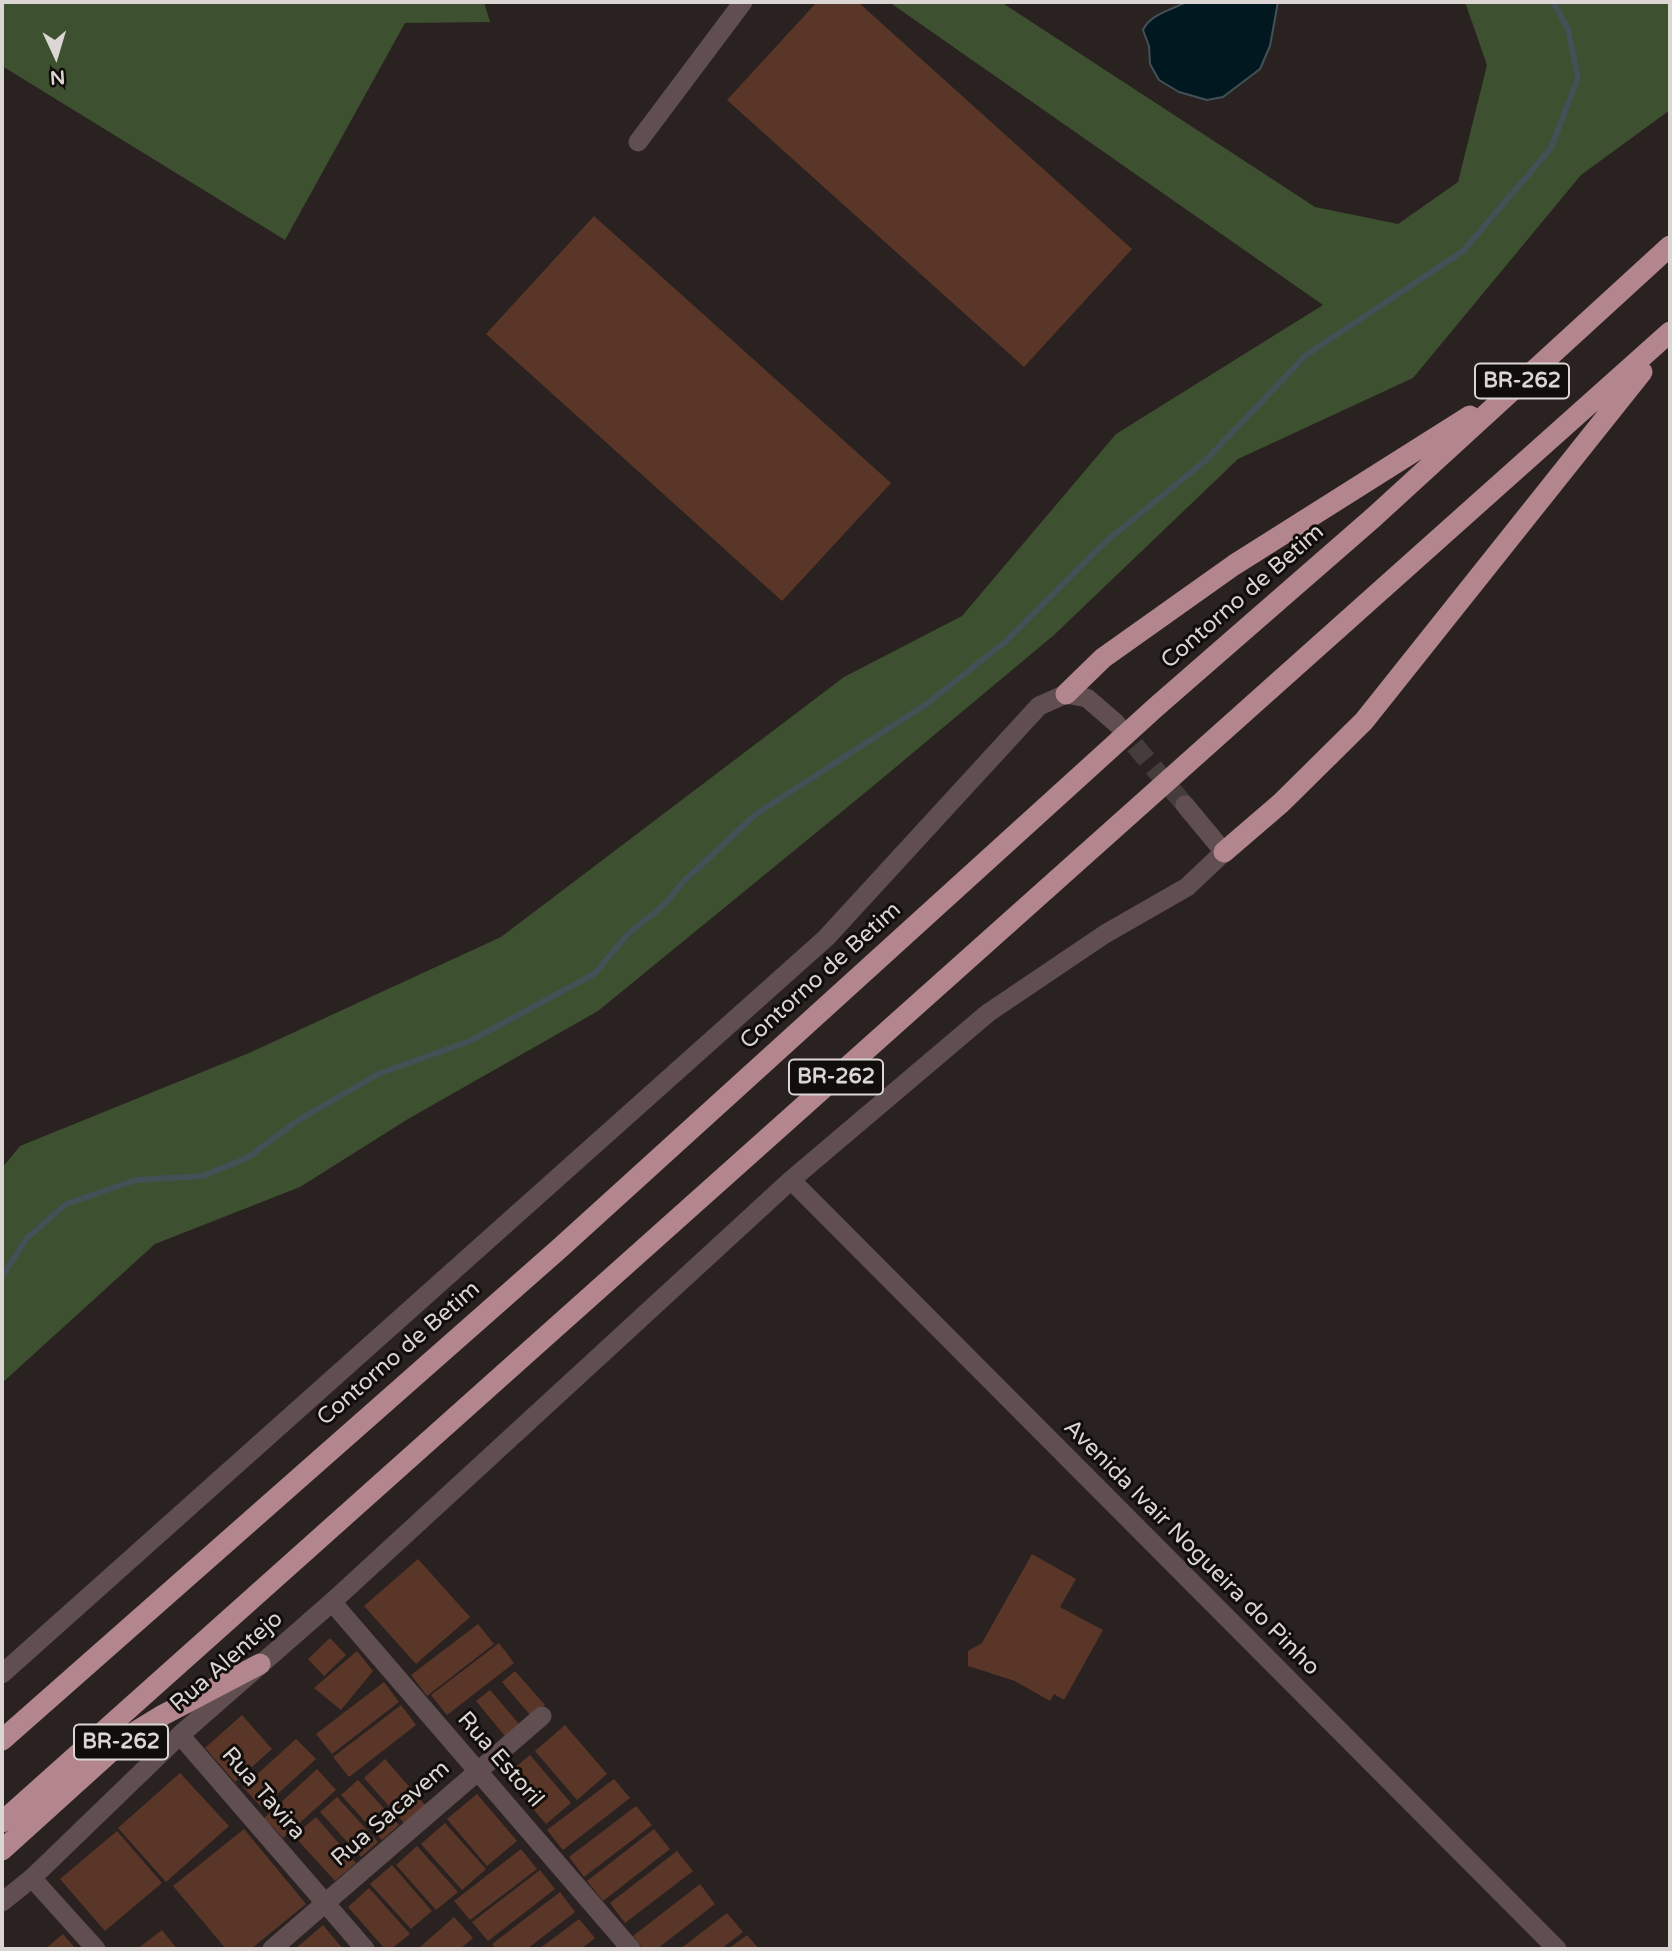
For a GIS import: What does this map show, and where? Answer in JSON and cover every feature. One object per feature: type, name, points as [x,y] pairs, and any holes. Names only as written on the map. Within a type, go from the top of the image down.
[{"type":"highway","name":"Contorno de Betim","points":[[2,1740],[560,1248],[1135,726],[1374,517],[1670,246]]},
{"type":"highway","points":[[1224,852],[1281,803],[1364,721],[1670,334]]},
{"type":"highway","name":"BR-262","points":[[2,1822],[1670,334]]},
{"type":"highway","points":[[1066,694],[1103,658],[1234,565],[1517,387]]},
{"type":"highway","name":"BR-262","points":[[2,1850],[127,1737],[260,1664]]},
{"type":"street","points":[[638,142],[743,2]]},
{"type":"street","points":[[1066,694],[1087,698],[1116,723]]},
{"type":"street","name":"Contorno de Betim","points":[[2,1674],[826,938],[1039,706],[1066,694]]},
{"type":"street","points":[[1185,805],[1224,852]]},
{"type":"street","name":"Rua Alentejo","points":[[2,1902],[32,1878],[180,1735],[332,1602],[791,1180],[988,1013],[1105,934],[1187,887],[1224,852]]},
{"type":"street","name":"Avenida Ivair Nogueira do Pinho","points":[[791,1180],[1557,1949]]},
{"type":"street","name":"Rua Estoril","points":[[332,1602],[631,1949]]},
{"type":"street","name":"Rua Sacavem","points":[[272,1949],[542,1716]]},
{"type":"street","name":"Rua Tavira","points":[[180,1735],[365,1949]]},
{"type":"street","points":[[32,1878],[96,1949]]},
{"type":"green space","points":[[2,2],[484,2],[490,22],[405,23],[285,240],[2,66]]},
{"type":"green space","points":[[889,2],[1001,2],[1315,207],[1398,224],[1458,182],[1487,65],[1465,2],[1670,2],[1670,110],[1581,175],[1413,378],[1238,459],[1054,635],[598,1011],[408,1119],[300,1187],[155,1244],[2,1383],[2,1168],[20,1146],[249,1053],[501,937],[844,677],[962,616],[1116,434],[1323,305]]},
{"type":"water","points":[[1186,2],[1278,2],[1270,46],[1260,69],[1223,97],[1207,100],[1179,92],[1159,80],[1150,64],[1149,46],[1143,30],[1155,16]]},
{"type":"building","points":[[817,2],[858,2],[1132,249],[1024,367],[727,100]]},
{"type":"building","points":[[594,216],[891,483],[782,601],[486,334]]},
{"type":"building","points":[[1032,1554],[1076,1579],[1060,1607],[1103,1630],[1064,1700],[1054,1694],[1050,1701],[1015,1681],[968,1666],[968,1651],[982,1643]]},
{"type":"building","points":[[418,1559],[470,1617],[416,1664],[364,1606]]},
{"type":"building","points":[[478,1624],[494,1644],[427,1696],[411,1675]]},
{"type":"building","points":[[330,1638],[346,1655],[324,1676],[308,1659]]},
{"type":"building","points":[[499,1643],[514,1663],[447,1715],[431,1695]]},
{"type":"building","points":[[357,1651],[373,1671],[341,1710],[314,1688]]},
{"type":"building","points":[[515,1671],[545,1705],[531,1716],[502,1682]]},
{"type":"building","points":[[384,1682],[399,1702],[332,1754],[316,1734]]},
{"type":"building","points":[[490,1690],[519,1724],[505,1736],[476,1701]]},
{"type":"building","points":[[401,1705],[416,1725],[349,1777],[333,1757]]},
{"type":"building","points":[[242,1715],[272,1749],[235,1782],[205,1748]]},
{"type":"building","points":[[565,1725],[607,1774],[577,1800],[535,1751]]},
{"type":"building","points":[[296,1739],[316,1759],[262,1808],[243,1787]]},
{"type":"building","points":[[530,1755],[571,1803],[546,1824],[505,1776]]},
{"type":"building","points":[[385,1759],[425,1805],[404,1823],[364,1778]]},
{"type":"building","points":[[317,1769],[336,1790],[283,1838],[264,1818]]},
{"type":"building","points":[[180,1773],[229,1826],[166,1882],[118,1828]]},
{"type":"building","points":[[614,1779],[630,1798],[563,1850],[547,1830]]},
{"type":"building","points":[[358,1780],[399,1825],[382,1840],[341,1795]]},
{"type":"building","points":[[477,1794],[517,1841],[487,1866],[447,1819]]},
{"type":"building","points":[[337,1797],[378,1842],[361,1857],[320,1812]]},
{"type":"building","points":[[636,1806],[652,1825],[584,1877],[569,1857]]},
{"type":"building","points":[[316,1817],[356,1863],[335,1881],[294,1836]]},
{"type":"building","points":[[445,1823],[486,1869],[462,1890],[421,1844]]},
{"type":"building","points":[[244,1829],[306,1904],[251,1949],[226,1949],[173,1886]]},
{"type":"building","points":[[654,1829],[670,1849],[603,1901],[587,1881]]},
{"type":"building","points":[[117,1831],[162,1883],[105,1931],[60,1879]]},
{"type":"building","points":[[417,1846],[458,1892],[436,1910],[396,1865]]},
{"type":"building","points":[[521,1849],[537,1869],[470,1920],[454,1901]]},
{"type":"building","points":[[677,1851],[693,1871],[625,1923],[610,1903]]},
{"type":"building","points":[[392,1865],[432,1911],[411,1929],[370,1884]]},
{"type":"building","points":[[540,1870],[555,1889],[488,1941],[472,1922]]},
{"type":"building","points":[[700,1884],[715,1904],[657,1949],[643,1949],[633,1936]]},
{"type":"building","points":[[369,1888],[410,1934],[391,1949],[385,1949],[348,1907]]},
{"type":"building","points":[[560,1892],[575,1912],[527,1949],[496,1949],[492,1944]]},
{"type":"building","points":[[727,1913],[743,1932],[721,1949],[680,1949]]},
{"type":"building","points":[[454,1917],[473,1938],[460,1949],[418,1949]]},
{"type":"building","points":[[579,1919],[595,1938],[581,1949],[539,1949]]},
{"type":"building","points":[[323,1925],[343,1949],[295,1949]]},
{"type":"building","points":[[162,1930],[177,1949],[137,1949]]},
{"type":"building","points":[[63,1934],[76,1949],[45,1949]]},
{"type":"building","points":[[747,1935],[759,1949],[728,1949]]},
{"type":"waterway","points":[[2,1277],[26,1239],[66,1204],[136,1180],[203,1176],[247,1158],[297,1121],[378,1074],[470,1041],[594,974],[628,934],[666,903],[684,881],[756,814],[928,703],[1006,641],[1103,544],[1206,460],[1306,355],[1463,251],[1551,148],[1578,78],[1568,29],[1553,2]]},
{"type":"tunnel","points":[[1116,723],[1185,805]]}]
